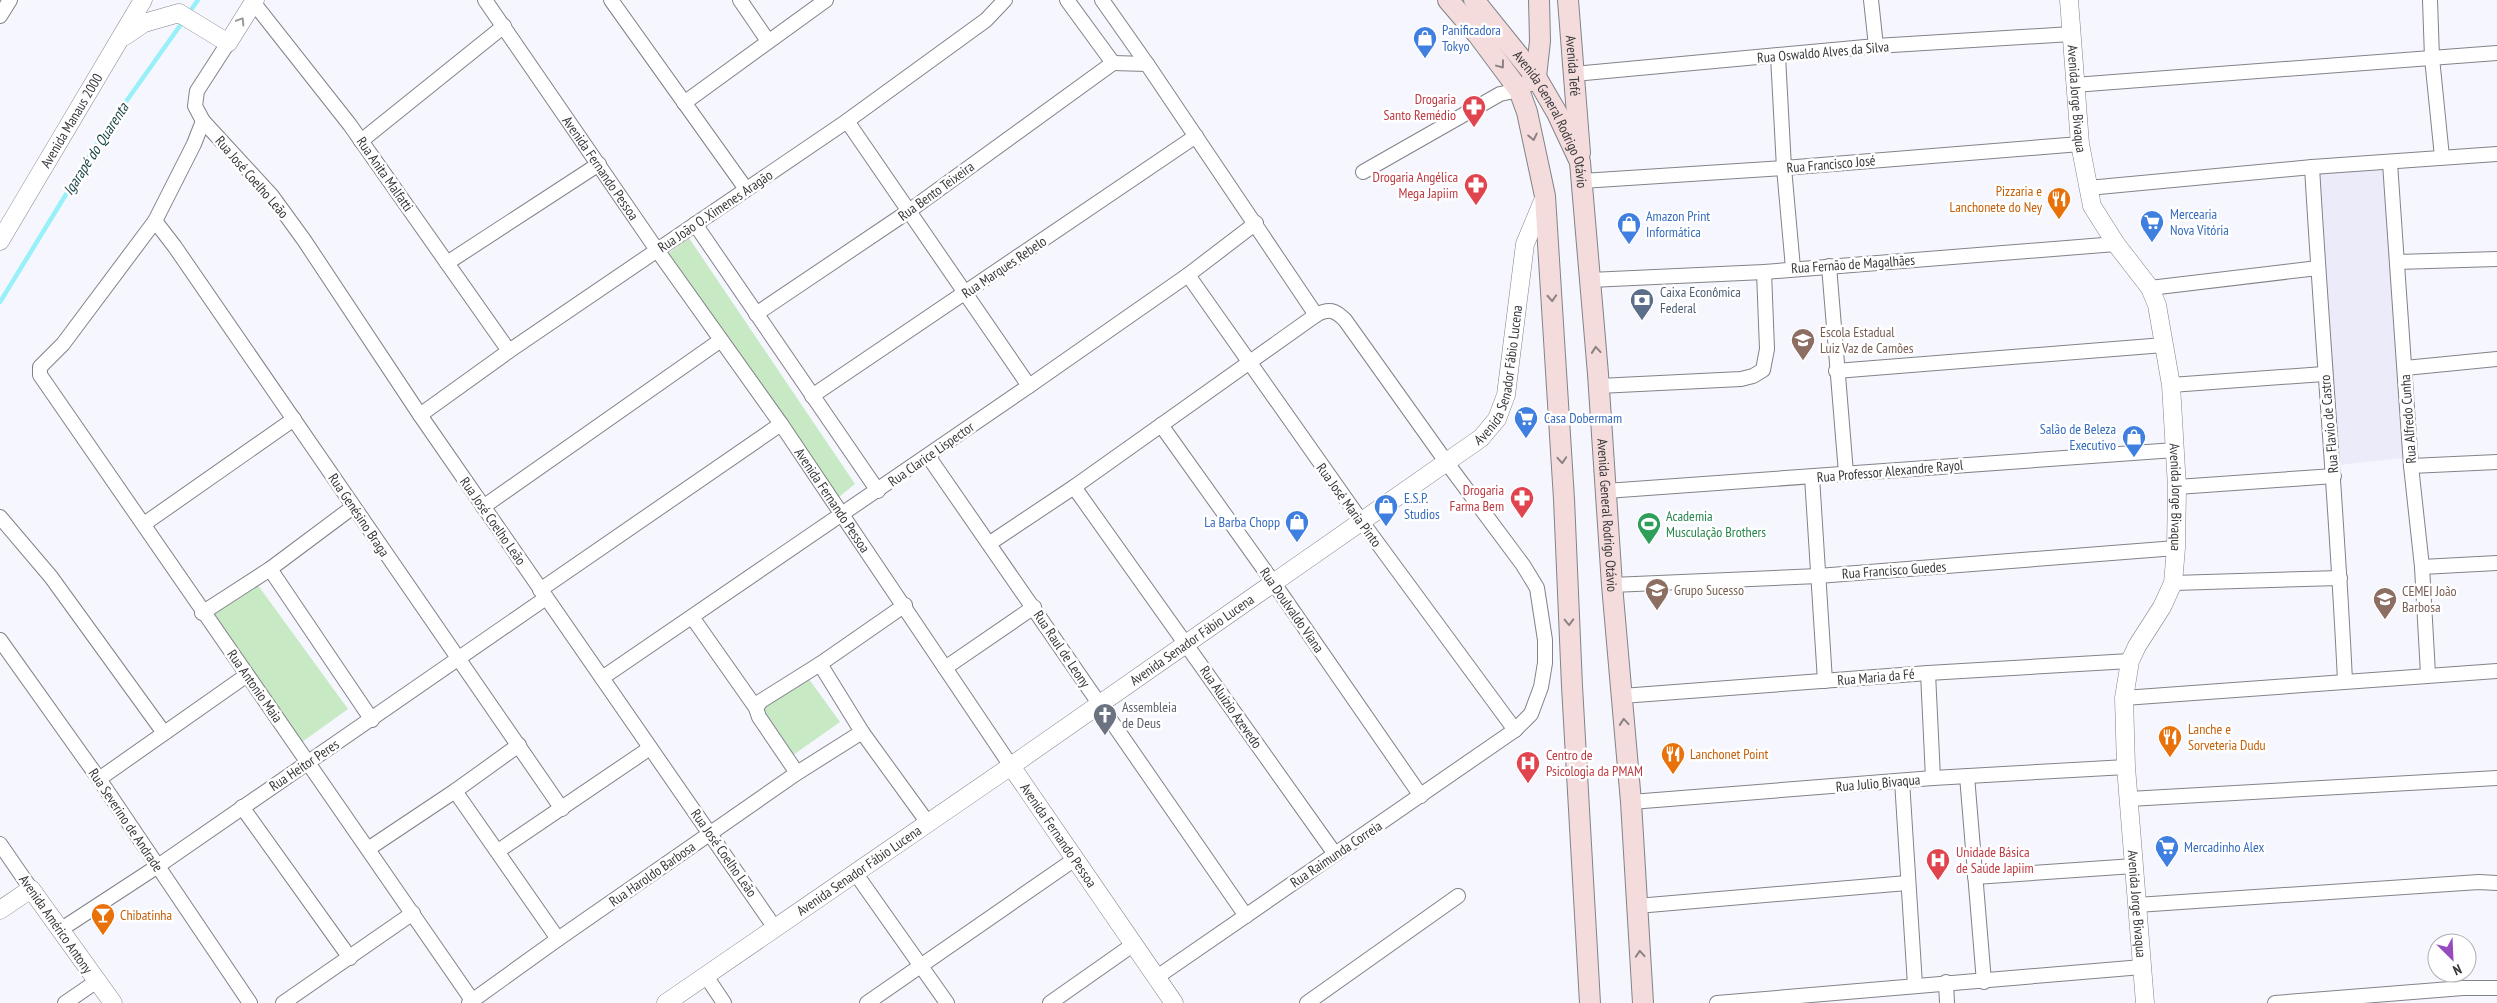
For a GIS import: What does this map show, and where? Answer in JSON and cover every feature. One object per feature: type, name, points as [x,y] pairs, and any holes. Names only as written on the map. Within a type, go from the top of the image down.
[{"type":"main road","name":"Avenida General Rodrigo Otávio","points":[[1448,0],[1478,35],[1519,90],[1527,112],[1545,196],[1564,499],[1573,705],[1590,1003]]},
{"type":"main road","name":"Avenida General Rodrigo Otávio","points":[[1474,0],[1536,77],[1557,114],[1581,172],[1599,386],[1612,585],[1631,802],[1643,1003]]},
{"type":"main road","points":[[1519,90],[1536,77],[1540,41],[1539,0]]},
{"type":"main road","name":"Avenida Tefé","points":[[1568,0],[1581,172]]},
{"type":"street","points":[[0,16],[10,0]]},
{"type":"street","name":"Avenida Manaus 2000","points":[[0,242],[143,0]]},
{"type":"street","name":"Avenida Fernando Pessoa","points":[[485,0],[657,250],[844,515],[1011,766],[1174,1003]]},
{"type":"street","points":[[611,0],[746,189]]},
{"type":"street","points":[[740,0],[768,41]]},
{"type":"street","points":[[684,103],[826,0]]},
{"type":"street","name":"Rua João O. Ximenes Aragão","points":[[420,415],[509,351],[847,121],[972,30],[1005,0]]},
{"type":"street","points":[[1067,0],[1113,64],[1147,64]]},
{"type":"street","points":[[990,543],[1074,487],[1316,315],[1256,223],[1102,0]]},
{"type":"street","points":[[1872,0],[1876,46]]},
{"type":"street","name":"Avenida Jorge Bivaqua","points":[[2069,0],[2080,144],[2092,206],[2116,244],[2150,288],[2157,305],[2170,385],[2175,450],[2177,487],[2176,548],[2172,583],[2162,607],[2136,646],[2130,661],[2124,698],[2126,767],[2145,1003]]},
{"type":"street","points":[[2430,0],[2432,58],[2442,158]]},
{"type":"street","points":[[155,221],[194,144],[203,121],[195,106],[197,91],[221,39],[254,1]]},
{"type":"street","name":"Rua Anita Malfatti","points":[[254,1],[361,141],[509,351]]},
{"type":"street","points":[[119,41],[144,23],[180,10],[221,39]]},
{"type":"street","points":[[361,141],[504,26]]},
{"type":"street","name":"Rua Oswaldo Alves da Silva","points":[[1574,74],[1876,46],[2071,34]]},
{"type":"street","points":[[2074,84],[2497,53]]},
{"type":"street","points":[[1778,56],[1784,168],[1793,268]]},
{"type":"street","name":"Rua Bento Teixeira","points":[[756,314],[909,211],[1113,64]]},
{"type":"street","points":[[1363,172],[1500,94],[1519,90]]},
{"type":"street","name":"Rua José Coelho Leão","points":[[203,121],[272,196],[483,507],[650,748],[711,832],[775,928]]},
{"type":"street","points":[[847,121],[1029,386]]},
{"type":"street","name":"Rua Marques Rebelo","points":[[812,396],[1196,136]]},
{"type":"street","name":"Rua Francisco José","points":[[1581,172],[1784,168],[2080,144]]},
{"type":"street","points":[[2088,188],[2312,167],[2497,154]]},
{"type":"street","name":"Rua Alfredo Cunha","points":[[2390,163],[2411,466],[2422,567],[2428,674]]},
{"type":"street","points":[[447,263],[599,164]]},
{"type":"street","name":"Rua Flavio de Castro","points":[[2312,167],[2324,374],[2334,476],[2344,681]]},
{"type":"street","name":"Avenida Senador Fábio Lucena","points":[[666,1003],[856,874],[1481,438],[1497,419],[1506,395],[1526,244],[1545,196]]},
{"type":"street","name":"Rua Antonio Maia","points":[[155,221],[63,344],[40,367],[42,381],[144,524],[202,613],[309,762],[472,1002]]},
{"type":"street","name":"Rua Genésino Braga","points":[[155,221],[294,418],[353,507],[562,809]]},
{"type":"street","name":"Rua Clarice Lispector","points":[[602,678],[844,515],[1188,276],[1256,223]]},
{"type":"street","points":[[695,224],[878,491]]},
{"type":"street","name":"Rua Fernão de Magalhães","points":[[1590,280],[1764,272],[1793,268],[2116,244]]},
{"type":"street","points":[[2397,262],[2497,259]]},
{"type":"street","points":[[1829,266],[1836,371],[1846,473]]},
{"type":"street","points":[[2150,288],[2318,268]]},
{"type":"street","points":[[1599,386],[1741,379],[1753,376],[1763,370],[1768,349],[1764,272]]},
{"type":"street","name":"Rua José Maria Pinto","points":[[1188,276],[1248,365],[1514,730]]},
{"type":"street","name":"Rua Raimunda Correia","points":[[1157,977],[1514,730],[1531,714],[1541,687],[1545,640],[1537,588],[1523,565],[1447,463],[1345,320],[1332,310],[1326,310],[1316,315]]},
{"type":"street","points":[[483,507],[721,340]]},
{"type":"street","points":[[1836,371],[2164,345]]},
{"type":"street","points":[[2405,368],[2497,360]]},
{"type":"street","points":[[2170,385],[2324,374]]},
{"type":"street","points":[[144,524],[294,418]]},
{"type":"street","name":"Rua Heitor Peres","points":[[60,930],[158,866],[372,720],[543,594],[781,424]]},
{"type":"street","name":"Rua Doulvaldo Viana","points":[[1161,425],[1273,582],[1421,796]]},
{"type":"street","name":"Rua Professor Alexandre Rayol","points":[[1606,491],[2175,450]]},
{"type":"street","name":"Rua Raul de Leony","points":[[928,456],[990,543],[1246,916]]},
{"type":"street","points":[[2411,466],[2497,462]]},
{"type":"street","points":[[2177,487],[2334,476]]},
{"type":"street","points":[[1812,477],[1825,681]]},
{"type":"street","name":"Rua Aluízio Azevedo","points":[[1074,487],[1335,854]]},
{"type":"street","points":[[202,613],[270,569],[353,507]]},
{"type":"street","points":[[0,517],[51,577],[164,733]]},
{"type":"street","name":"Rua Francisco Guedes","points":[[1612,585],[1818,576],[2176,548]]},
{"type":"street","points":[[2422,567],[2497,563]]},
{"type":"street","points":[[270,569],[372,720]]},
{"type":"street","points":[[2172,583],[2340,578]]},
{"type":"street","points":[[756,708],[761,701],[820,664],[905,605]]},
{"type":"street","points":[[945,668],[1034,607]]},
{"type":"street","points":[[692,617],[756,708],[759,717],[797,773]]},
{"type":"street","name":"Rua Severino de Andrade","points":[[0,640],[99,778],[250,1003]]},
{"type":"street","name":"Rua Maria da Fé","points":[[1622,696],[1928,673],[2130,661]]},
{"type":"street","points":[[820,664],[862,732],[928,823]]},
{"type":"street","points":[[2124,698],[2497,670]]},
{"type":"street","points":[[1928,673],[1933,778]]},
{"type":"street","points":[[99,778],[247,675]]},
{"type":"street","name":"Rua Haroldo Barbosa","points":[[472,1002],[558,938],[711,832],[797,773],[862,732]]},
{"type":"street","points":[[368,849],[456,792],[519,746]]},
{"type":"street","points":[[498,851],[650,748]]},
{"type":"street","name":"Rua Julio Bivaqua","points":[[1631,802],[1933,778],[2126,767]]},
{"type":"street","points":[[1967,776],[1984,982]]},
{"type":"street","points":[[2130,799],[2497,778]]},
{"type":"street","points":[[1902,781],[1915,985]]},
{"type":"street","points":[[456,792],[558,938]]},
{"type":"street","points":[[242,807],[350,958]]},
{"type":"street","name":"Avenida Américo Antony","points":[[0,844],[113,1003]]},
{"type":"street","points":[[867,1003],[1075,859]]},
{"type":"street","points":[[1975,877],[2134,866]]},
{"type":"street","points":[[856,874],[947,1003]]},
{"type":"street","points":[[2137,905],[2478,882],[2497,883]]},
{"type":"street","points":[[1637,906],[1907,883]]},
{"type":"street","points":[[0,910],[31,889]]},
{"type":"street","points":[[1307,1003],[1458,896]]},
{"type":"street","points":[[283,1003],[413,913]]},
{"type":"street","points":[[1050,1003],[1134,944]]},
{"type":"street","points":[[1717,1003],[1946,982],[1984,982],[2142,967]]},
{"type":"street","points":[[706,976],[724,1003]]},
{"type":"street","points":[[66,1003],[97,981]]},
{"type":"street","points":[[1946,982],[1947,1003]]},
{"type":"street","points":[[2275,1003],[2463,988],[2497,988]]},
{"type":"shaded area","points":[[2384,166],[2403,458],[2339,465],[2317,171]]},
{"type":"green space","points":[[689,238],[855,484],[839,497],[669,253]]},
{"type":"green space","points":[[257,584],[348,709],[302,742],[212,616]]},
{"type":"green space","points":[[806,675],[840,722],[793,755],[761,709]]},
{"type":"waterway","name":"Igarapé do Quarenta","points":[[188,14],[198,0]]},
{"type":"waterway","name":"Igarapé do Quarenta","points":[[0,302],[103,134],[184,20]]},
{"type":"place","name":"Panificadora Tokyo","points":[[1425,59]]},
{"type":"place","name":"Drogaria Santo Remédio","points":[[1474,128]]},
{"type":"place","name":"Drogaria Angélica Mega Japiim","points":[[1476,206]]},
{"type":"place","name":"Pizzaria e Lanchonete do Ney","points":[[2059,220]]},
{"type":"place","name":"Mercearia Nova Vitória","points":[[2152,243]]},
{"type":"place","name":"Amazon Print Informática","points":[[1629,245]]},
{"type":"place","name":"Caixa Econômica Federal","points":[[1642,321]]},
{"type":"place","name":"Escola Estadual Luiz Vaz de Camões","points":[[1803,361]]},
{"type":"place","name":"Casa Dobermam","points":[[1526,439]]},
{"type":"place","name":"Salão de Beleza Executivo","points":[[2134,458]]},
{"type":"place","name":"Drogaria Farma Bem","points":[[1522,519]]},
{"type":"place","name":"E.S.P. Studios","points":[[1386,527]]},
{"type":"place","name":"La Barba Chopp","points":[[1297,543]]},
{"type":"place","name":"Academia Musculação Brothers","points":[[1649,545]]},
{"type":"place","name":"Grupo Sucesso","points":[[1657,611]]},
{"type":"place","name":"CEMEI João Barbosa","points":[[2385,620]]},
{"type":"place","name":"Assembleia de Deus","points":[[1105,736]]},
{"type":"place","name":"Lanche e Sorveteria Dudu","points":[[2170,758]]},
{"type":"place","name":"Lanchonet Point","points":[[1673,775]]},
{"type":"place","name":"Centro de Psicologia da PMAM","points":[[1528,784]]},
{"type":"place","name":"Mercadinho Alex","points":[[2167,868]]},
{"type":"place","name":"Unidade Básica de Saúde Japiim","points":[[1938,881]]},
{"type":"place","name":"Chibatinha","points":[[103,936]]}]
